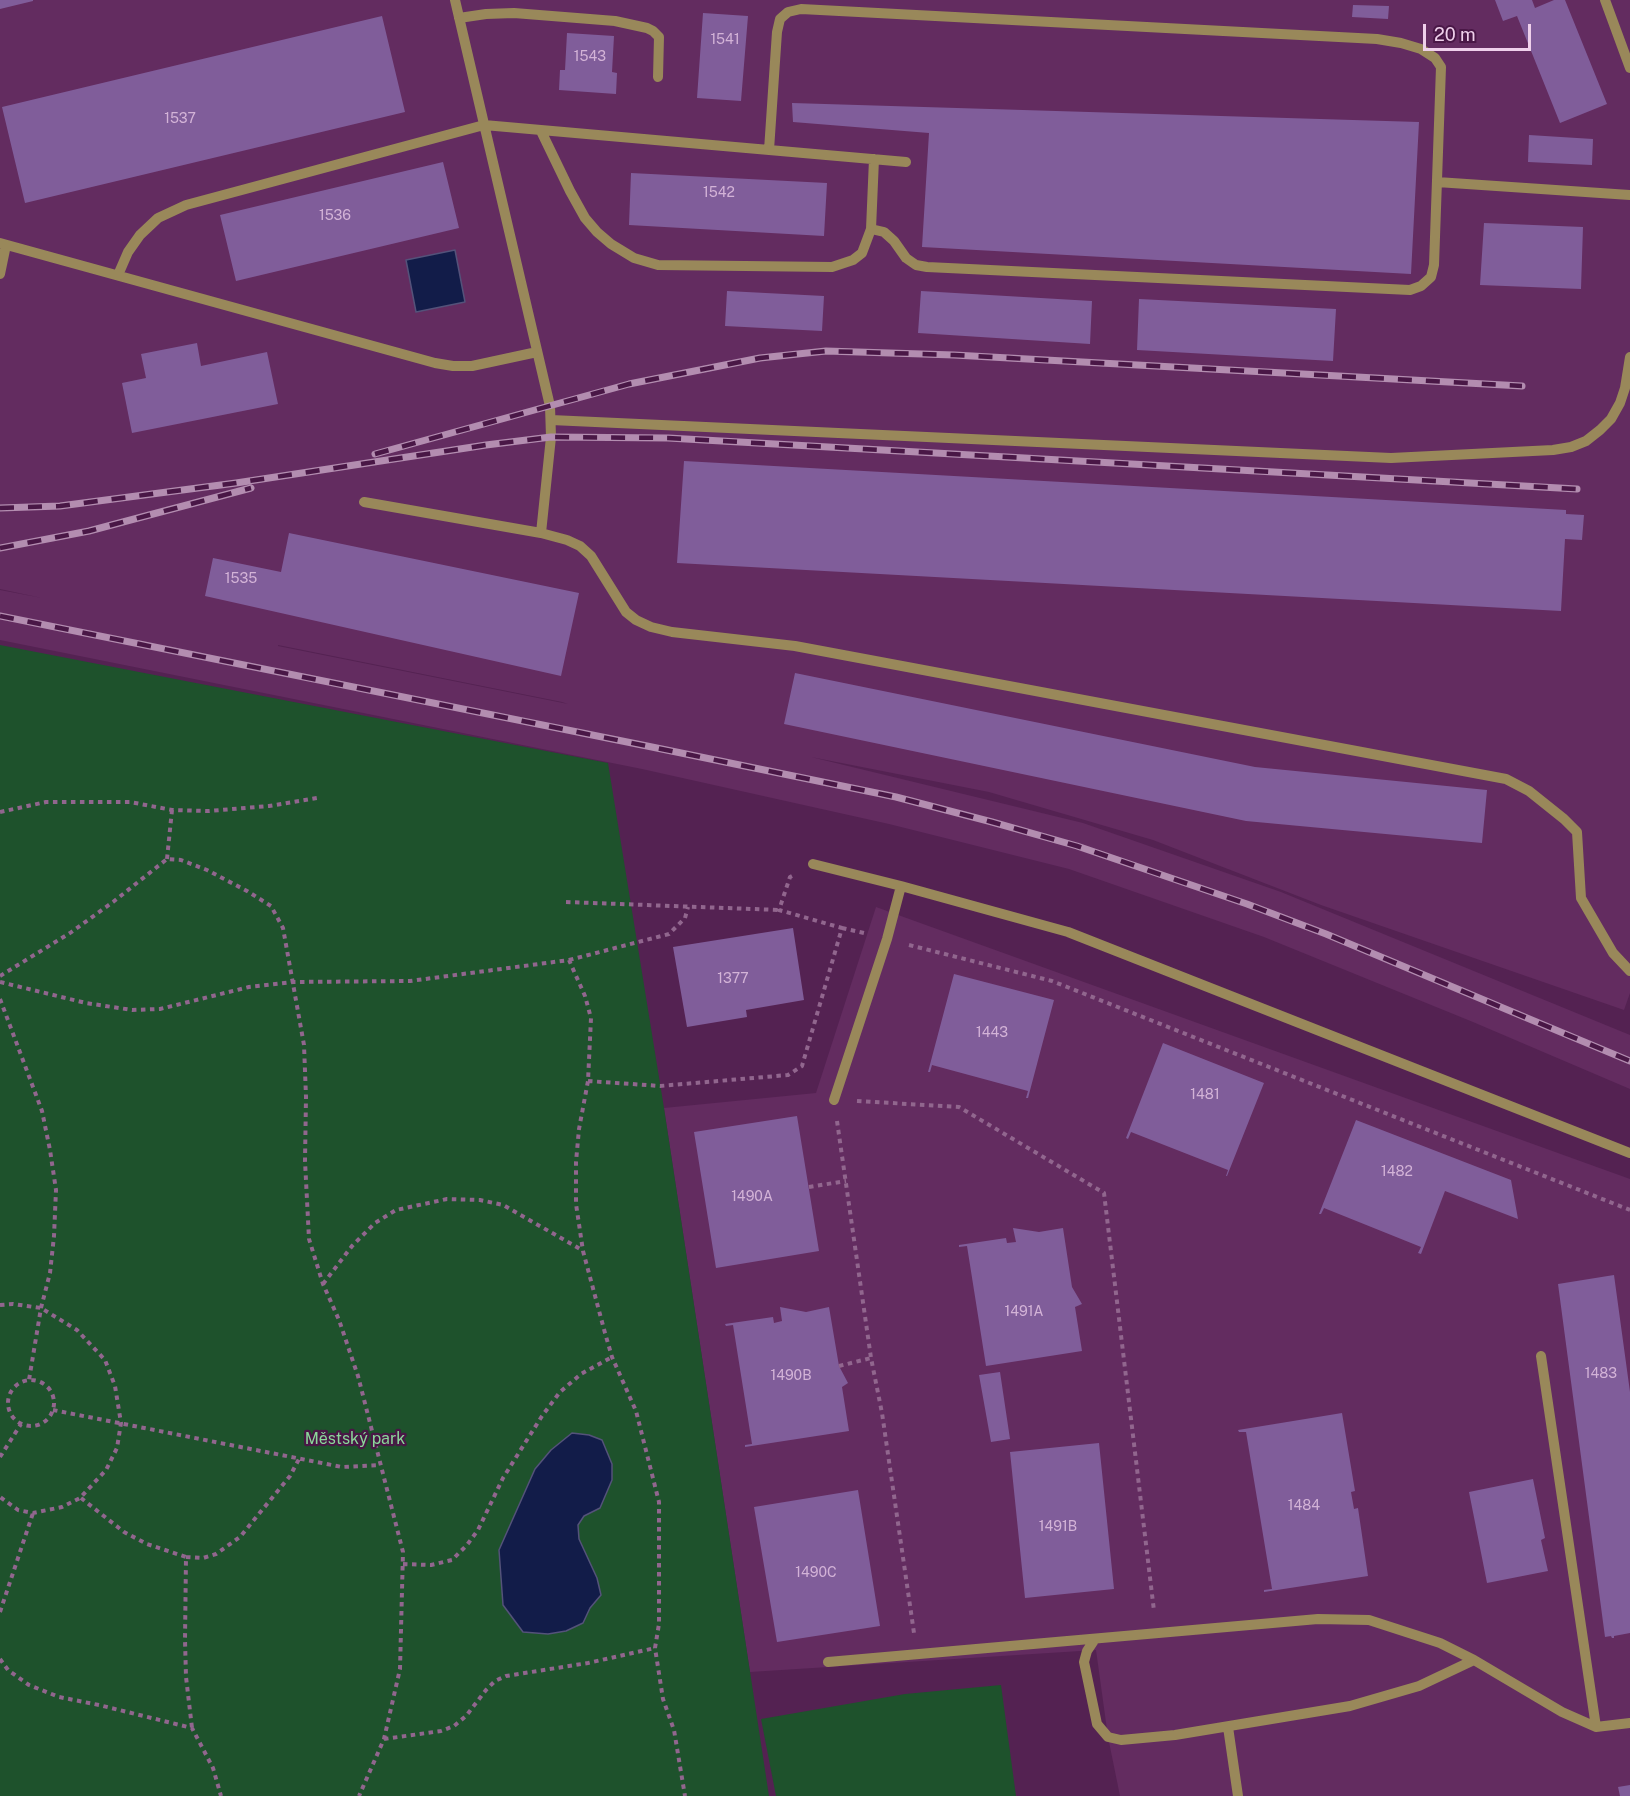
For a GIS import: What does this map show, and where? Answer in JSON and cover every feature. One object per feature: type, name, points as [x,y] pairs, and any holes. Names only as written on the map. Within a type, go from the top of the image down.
[{"type":"street","points":[[455,0],[550,406],[551,437],[541,533]]},
{"type":"street","points":[[1605,0],[1630,68]]},
{"type":"street","points":[[769,150],[777,32],[780,19],[788,12],[801,9],[1365,39],[1401,43],[1421,49],[1435,58],[1441,67],[1434,265],[1431,277],[1421,286],[1410,290],[927,267],[906,258],[894,241],[884,232],[871,229]]},
{"type":"street","points":[[459,18],[486,14],[523,14],[615,21],[647,28],[659,38],[658,77]]},
{"type":"street","points":[[118,275],[128,252],[140,235],[158,218],[186,205],[484,125],[906,162]]},
{"type":"street","points":[[541,131],[585,218],[611,244],[628,255],[645,262],[672,266],[832,267],[853,260],[862,253],[871,229],[874,159]]},
{"type":"street","points":[[1437,182],[1630,195]]},
{"type":"street","points":[[0,274],[3,244],[453,366],[472,366],[537,352]]},
{"type":"street","points":[[551,420],[1391,458],[1553,450],[1586,441],[1611,419],[1620,404],[1625,388],[1630,357]]},
{"type":"street","points":[[364,502],[541,533],[567,540],[580,546],[600,568],[626,612],[651,627],[672,632],[795,646],[1506,779],[1529,791],[1577,832],[1581,898],[1613,953],[1630,971]]},
{"type":"street","points":[[813,864],[1049,927],[1104,945],[1630,1153]]},
{"type":"street","points":[[834,1100],[887,939],[901,886]]},
{"type":"street","points":[[1541,1356],[1596,1727]]},
{"type":"street","points":[[828,1662],[1318,1619],[1369,1620],[1440,1643],[1474,1660],[1562,1712],[1596,1727],[1630,1723]]},
{"type":"street","points":[[1095,1639],[1087,1651],[1084,1662],[1097,1724],[1108,1737],[1121,1740],[1175,1735],[1350,1706],[1419,1686],[1474,1660]]},
{"type":"street","points":[[1228,1727],[1238,1796]]},
{"type":"path","points":[[0,812],[46,802],[130,802],[172,810],[209,811],[269,806],[317,798]]},
{"type":"path","points":[[166,859],[172,810]]},
{"type":"path","points":[[0,976],[70,933],[166,859],[181,860],[207,870],[271,906],[283,928],[304,1045],[309,1239],[323,1284],[339,1320],[358,1376],[403,1552],[400,1669],[384,1739],[359,1796]]},
{"type":"path","points":[[779,910],[790,877],[813,864]]},
{"type":"path","points":[[566,902],[779,910],[1053,981],[1630,1210]]},
{"type":"path","points":[[0,982],[86,1003],[132,1010],[160,1009],[249,987],[293,982],[410,981],[569,960],[669,934],[685,918],[688,907]]},
{"type":"path","points":[[588,1081],[660,1086],[788,1075],[795,1071],[802,1066],[842,928]]},
{"type":"path","points":[[569,960],[585,996],[591,1018],[588,1081],[579,1129],[576,1162],[576,1204],[583,1251],[612,1357],[636,1411],[659,1502],[659,1624],[655,1648],[663,1700],[674,1730],[685,1796]]},
{"type":"path","points":[[0,999],[42,1111],[55,1180],[54,1236],[50,1273],[41,1308],[30,1380]]},
{"type":"path","points":[[917,1654],[834,1100],[959,1107],[1104,1193],[1155,1618]]},
{"type":"path","points":[[809,1187],[846,1181]]},
{"type":"path","points":[[323,1284],[352,1246],[375,1223],[396,1210],[447,1198],[480,1200],[503,1205],[583,1251]]},
{"type":"path","points":[[0,1305],[13,1304],[41,1308],[77,1330],[105,1360],[115,1386],[121,1423],[117,1448],[106,1470],[80,1498],[62,1507],[33,1513],[18,1510],[0,1497]]},
{"type":"path","points":[[403,1564],[431,1565],[452,1560],[460,1553],[478,1530],[503,1478],[560,1392],[581,1374],[612,1357]]},
{"type":"path","points":[[838,1366],[871,1358]]},
{"type":"path","points":[[30,1380],[44,1384],[49,1389],[54,1403],[53,1410],[44,1422],[37,1425],[21,1424],[11,1413],[9,1399],[11,1392],[16,1386],[30,1380]]},
{"type":"path","points":[[53,1410],[342,1467],[380,1465]]},
{"type":"path","points":[[0,1457],[21,1424]]},
{"type":"path","points":[[80,1498],[124,1532],[147,1544],[186,1557],[203,1558],[216,1554],[240,1537],[290,1476],[299,1459]]},
{"type":"path","points":[[0,1612],[33,1513]]},
{"type":"path","points":[[186,1557],[186,1677],[192,1728],[213,1768],[221,1796]]},
{"type":"path","points":[[384,1739],[441,1731],[454,1726],[466,1716],[486,1690],[506,1676],[588,1663],[655,1648]]},
{"type":"path","points":[[0,1659],[8,1670],[29,1685],[59,1697],[110,1707],[192,1728]]},
{"type":"shaded area","points":[[0,0],[1630,0],[1630,993],[1624,1010],[1321,905],[1153,840],[989,792],[811,757],[1083,823],[1281,892],[1630,1035],[1630,1089],[1264,937],[1069,869],[889,824],[642,769],[0,640],[0,590],[42,598],[0,589]],"holes":[[[278,645],[562,702],[568,704]]]},
{"type":"shaded area","points":[[876,907],[1630,1179],[1630,1796],[1120,1796],[1108,1737],[1096,1650],[750,1672],[664,1108],[816,1093]]},
{"type":"green space","name":"Městský park","points":[[0,645],[608,763],[664,1108],[769,1796],[0,1796]]},
{"type":"green space","points":[[1001,1685],[1016,1796],[776,1796],[761,1719],[905,1694]]},
{"type":"water","points":[[455,250],[465,302],[416,312],[406,260]]},
{"type":"water","points":[[572,1433],[589,1435],[602,1440],[612,1464],[612,1480],[600,1508],[584,1516],[578,1525],[579,1539],[597,1578],[601,1595],[590,1608],[583,1623],[566,1631],[548,1634],[523,1632],[503,1605],[499,1550],[535,1469],[551,1450]]},
{"type":"building","points":[[0,0],[33,0],[33,1],[0,9]]},
{"type":"building","points":[[1495,0],[1532,0],[1535,8],[1554,0],[1565,0],[1607,104],[1560,123],[1517,16],[1503,21]]},
{"type":"building","points":[[1353,5],[1389,6],[1388,19],[1352,17]]},
{"type":"building","points":[[703,13],[748,16],[741,101],[697,98]]},
{"type":"building","points":[[382,16],[405,112],[25,203],[2,107]]},
{"type":"building","points":[[567,33],[614,36],[612,72],[617,73],[616,94],[559,90],[560,70],[565,70]]},
{"type":"building","points":[[792,103],[1419,122],[1411,274],[922,247],[929,133],[793,122]]},
{"type":"building","points":[[1529,135],[1593,139],[1592,165],[1528,162]]},
{"type":"building","points":[[443,162],[459,228],[236,281],[220,215]]},
{"type":"building","points":[[631,173],[827,183],[824,236],[629,225]]},
{"type":"building","points":[[1484,223],[1583,227],[1581,289],[1480,285]]},
{"type":"building","points":[[727,291],[824,296],[822,331],[725,326]]},
{"type":"building","points":[[921,291],[1092,301],[1090,344],[918,333]]},
{"type":"building","points":[[1139,299],[1336,309],[1333,361],[1137,350]]},
{"type":"building","points":[[197,343],[201,366],[267,352],[278,404],[132,433],[122,383],[146,378],[141,354]]},
{"type":"building","points":[[684,461],[1566,510],[1566,514],[1584,515],[1582,540],[1565,539],[1561,611],[677,563]]},
{"type":"building","points":[[289,533],[579,593],[561,676],[205,596],[213,558],[281,572]]},
{"type":"building","points":[[795,673],[1255,767],[1487,790],[1482,843],[1246,821],[784,724]]},
{"type":"building","points":[[793,928],[804,1000],[746,1010],[747,1017],[687,1027],[673,947]]},
{"type":"building","points":[[954,974],[1054,1000],[1028,1098],[1026,1098],[1028,1091],[932,1065],[928,1072]]},
{"type":"building","points":[[1163,1043],[1264,1083],[1227,1176],[1228,1170],[1131,1132],[1128,1139],[1126,1138]]},
{"type":"building","points":[[797,1116],[819,1251],[716,1268],[694,1132]]},
{"type":"building","points":[[1356,1120],[1511,1180],[1518,1219],[1445,1191],[1421,1254],[1418,1253],[1421,1247],[1324,1208],[1319,1214]]},
{"type":"building","points":[[1013,1228],[1039,1232],[1063,1228],[1072,1287],[1082,1304],[1075,1307],[1082,1351],[986,1366],[967,1246],[959,1247],[959,1245],[1006,1238],[1007,1243],[1016,1242]]},
{"type":"building","points":[[1614,1275],[1630,1392],[1630,1633],[1612,1638],[1611,1636],[1605,1637],[1558,1284]]},
{"type":"building","points":[[780,1307],[806,1312],[829,1307],[839,1366],[848,1383],[842,1387],[849,1431],[745,1447],[745,1445],[752,1444],[733,1325],[726,1326],[725,1324],[773,1317],[774,1323],[782,1321]]},
{"type":"building","points":[[1000,1372],[1010,1439],[991,1442],[979,1375]]},
{"type":"building","points":[[1342,1413],[1355,1491],[1351,1492],[1354,1509],[1358,1508],[1368,1576],[1264,1592],[1264,1590],[1272,1589],[1246,1432],[1238,1430]]},
{"type":"building","points":[[1099,1443],[1114,1589],[1025,1598],[1010,1452]]},
{"type":"building","points":[[1533,1479],[1545,1538],[1541,1540],[1548,1571],[1487,1583],[1469,1492]]},
{"type":"building","points":[[858,1490],[880,1626],[777,1642],[754,1507]]},
{"type":"building","points":[[1630,1785],[1630,1796],[1620,1796],[1618,1787]]},
{"type":"railway","points":[[375,454],[629,384],[760,358],[826,351],[954,355],[1522,386]]},
{"type":"railway","points":[[0,508],[60,506],[551,437],[668,438],[1577,489]]},
{"type":"railway","points":[[0,548],[89,531],[251,488]]},
{"type":"railway","points":[[0,616],[896,797],[992,822],[1077,846],[1247,904],[1326,934],[1630,1061]]}]
